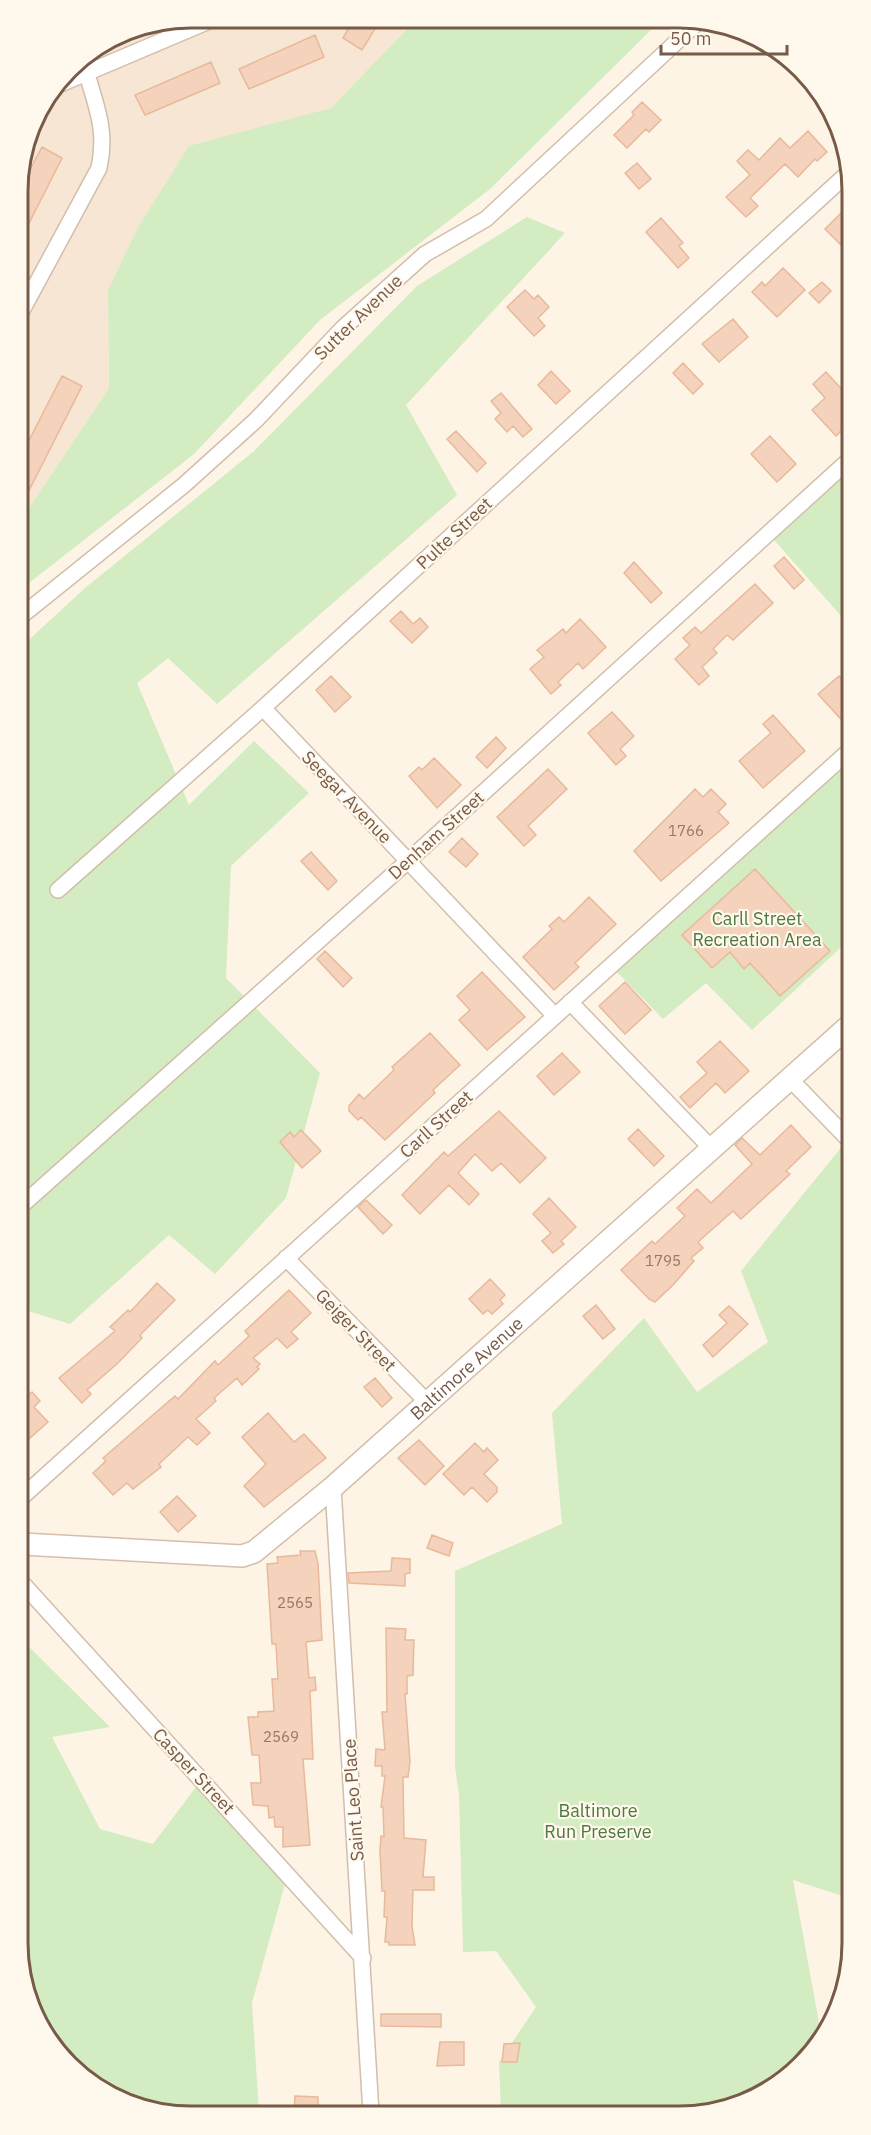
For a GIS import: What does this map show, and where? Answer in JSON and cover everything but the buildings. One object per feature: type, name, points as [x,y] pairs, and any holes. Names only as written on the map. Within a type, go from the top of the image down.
[{"type":"street","points":[[73,79],[193,28]]},
{"type":"street","name":"Sutter Avenue","points":[[29,610],[184,485],[256,420],[343,328],[417,262],[486,219],[690,29]]},
{"type":"street","points":[[29,298],[99,168],[104,145],[103,127],[87,74]]},
{"type":"street","name":"Pulte Street","points":[[58,890],[263,708],[841,179]]},
{"type":"street","name":"Denham Street","points":[[28,1199],[408,861],[842,466]]},
{"type":"street","name":"Seegar Avenue","points":[[263,708],[555,1016]]},
{"type":"street","name":"Carll Street","points":[[28,1491],[842,756]]},
{"type":"street","points":[[570,1002],[712,1149]]},
{"type":"street","name":"Baltimore Avenue","points":[[28,1544],[242,1556],[254,1552],[333,1487],[842,1032]]},
{"type":"street","points":[[790,1079],[842,1133]]},
{"type":"street","name":"Geiger Street","points":[[286,1258],[427,1402]]},
{"type":"street","name":"Saint Leo Place","points":[[333,1487],[371,2106]]},
{"type":"street","name":"Casper Street","points":[[28,1590],[363,1958]]},
{"type":"shaded area","points":[[191,28],[410,28],[331,108],[189,147],[138,227],[108,290],[109,388],[29,508],[30,170],[41,129],[50,110],[69,84],[92,62],[110,50],[139,37],[170,30]]},
{"type":"green space","points":[[408,28],[653,28],[490,189],[320,320],[194,454],[29,583],[29,508],[109,388],[108,290],[138,227],[189,146],[331,108]]},
{"type":"green space","points":[[527,217],[565,233],[406,405],[457,495],[217,704],[168,658],[137,683],[189,805],[254,741],[309,793],[231,866],[226,978],[320,1073],[286,1198],[215,1274],[169,1235],[70,1324],[28,1311],[29,640],[85,588],[253,452],[417,286]]},
{"type":"green space","points":[[842,466],[842,617],[768,533]]},
{"type":"green space","name":"Carll Street Recreation Area","points":[[842,757],[842,946],[752,1030],[706,983],[663,1019],[611,966]]},
{"type":"green space","name":"Baltimore Run Preserve","points":[[842,1146],[842,1896],[793,1880],[820,2027],[802,2051],[779,2073],[761,2085],[722,2101],[680,2106],[501,2106],[499,2062],[536,2007],[496,1951],[463,1952],[459,1795],[455,1767],[455,1571],[562,1524],[552,1413],[644,1318],[697,1392],[768,1342],[741,1271]]},
{"type":"green space","points":[[28,1646],[110,1727],[52,1737],[100,1829],[153,1844],[202,1779],[288,1873],[252,2003],[259,2106],[170,2105],[139,2098],[119,2090],[84,2066],[69,2051],[50,2025],[34,1986],[28,1944]]}]
